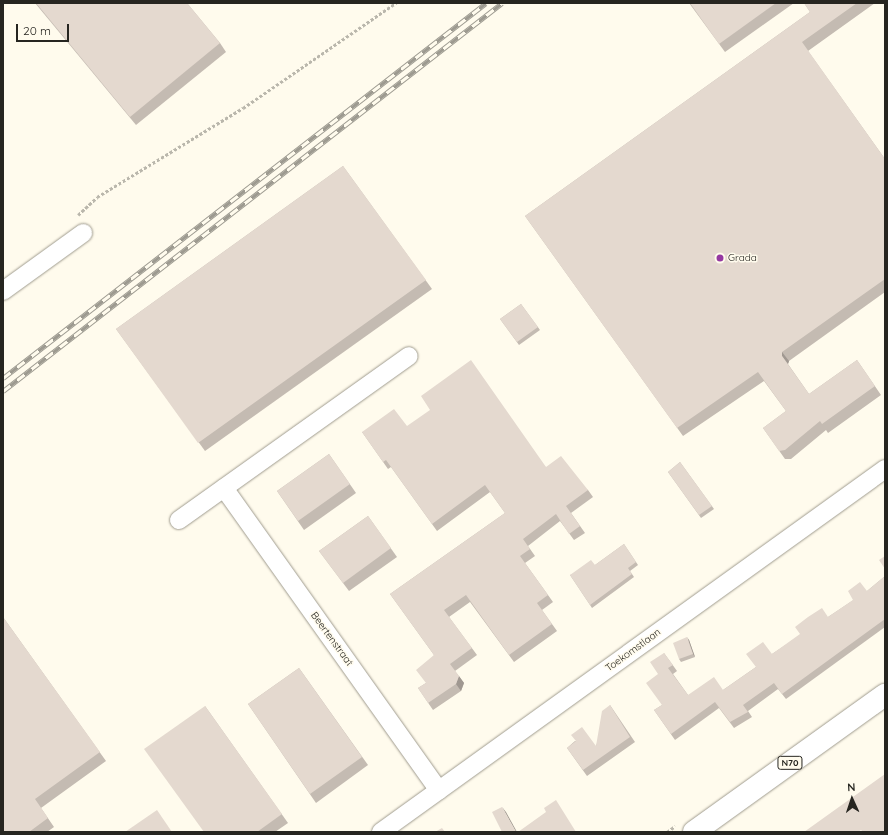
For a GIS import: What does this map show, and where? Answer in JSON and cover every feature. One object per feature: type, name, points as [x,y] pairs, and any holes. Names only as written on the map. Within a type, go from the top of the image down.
[{"type":"main road","name":"N70","points":[[694,832],[885,695]]},
{"type":"street","points":[[3,291],[79,226]]},
{"type":"street","points":[[179,520],[409,356]]},
{"type":"street","name":"Toekomstlaan","points":[[381,832],[885,469]]},
{"type":"street","name":"Beertenstraat","points":[[224,488],[439,790]]},
{"type":"path","points":[[79,226],[97,196],[243,108],[396,3]]},
{"type":"building","points":[[36,3],[187,3],[220,43],[130,117]]},
{"type":"building","points":[[690,3],[776,3],[719,44]]},
{"type":"building","name":"Grada","points":[[804,3],[857,3],[802,42],[885,159],[885,279],[782,352],[782,356],[809,394],[857,360],[875,386],[822,424],[820,421],[785,450],[779,451],[763,428],[786,411],[758,372],[677,428],[525,216],[810,12]]},
{"type":"building","points":[[343,166],[426,280],[198,443],[116,329]]},
{"type":"building","points":[[521,304],[538,327],[517,342],[500,319]]},
{"type":"building","points":[[471,360],[546,467],[561,456],[588,490],[566,506],[580,526],[569,534],[556,514],[523,539],[530,549],[520,556],[548,595],[537,603],[552,624],[509,655],[466,595],[444,610],[472,648],[450,664],[459,676],[456,684],[428,703],[418,688],[426,683],[416,670],[434,655],[390,594],[505,513],[485,485],[432,524],[386,460],[383,462],[362,432],[394,409],[407,426],[430,410],[421,396]]},
{"type":"building","points":[[329,454],[350,484],[298,521],[277,491]]},
{"type":"building","points":[[680,462],[712,506],[699,515],[668,472]]},
{"type":"building","points":[[368,516],[391,548],[343,583],[319,551]]},
{"type":"building","points":[[624,544],[636,562],[628,568],[632,574],[590,605],[570,575],[591,560],[595,565]]},
{"type":"building","points":[[885,556],[885,569],[879,560]]},
{"type":"building","points":[[885,576],[885,619],[782,694],[774,683],[743,705],[748,712],[730,722],[715,702],[671,734],[654,710],[662,705],[646,683],[658,674],[650,662],[664,653],[673,665],[668,668],[688,695],[714,677],[723,690],[756,667],[746,654],[763,642],[772,654],[800,634],[795,627],[808,617],[822,608],[828,617],[853,600],[848,591],[860,582],[867,591]]},
{"type":"building","points":[[3,617],[100,752],[35,799],[48,818],[29,832],[3,832]]},
{"type":"building","points":[[687,637],[693,654],[679,659],[673,643]]},
{"type":"building","points":[[299,668],[362,757],[310,794],[248,704]]},
{"type":"building","points":[[610,705],[630,737],[583,770],[567,748],[576,741],[571,735],[582,727],[596,746],[602,711]]},
{"type":"building","points":[[205,706],[282,814],[257,832],[204,832],[144,749]]},
{"type":"building","points":[[885,774],[885,832],[863,832],[861,830],[858,832],[804,832]]},
{"type":"building","points":[[556,800],[576,832],[518,832],[546,812],[544,808]]},
{"type":"building","points":[[502,807],[516,832],[502,832],[492,812]]},
{"type":"building","points":[[157,810],[172,832],[125,832]]},
{"type":"building","points":[[442,828],[445,832],[435,832]]},
{"type":"railway","points":[[3,378],[486,3]]},
{"type":"railway","points":[[3,391],[502,3]]},
{"type":"place","name":"Grada","points":[[720,258]]}]
